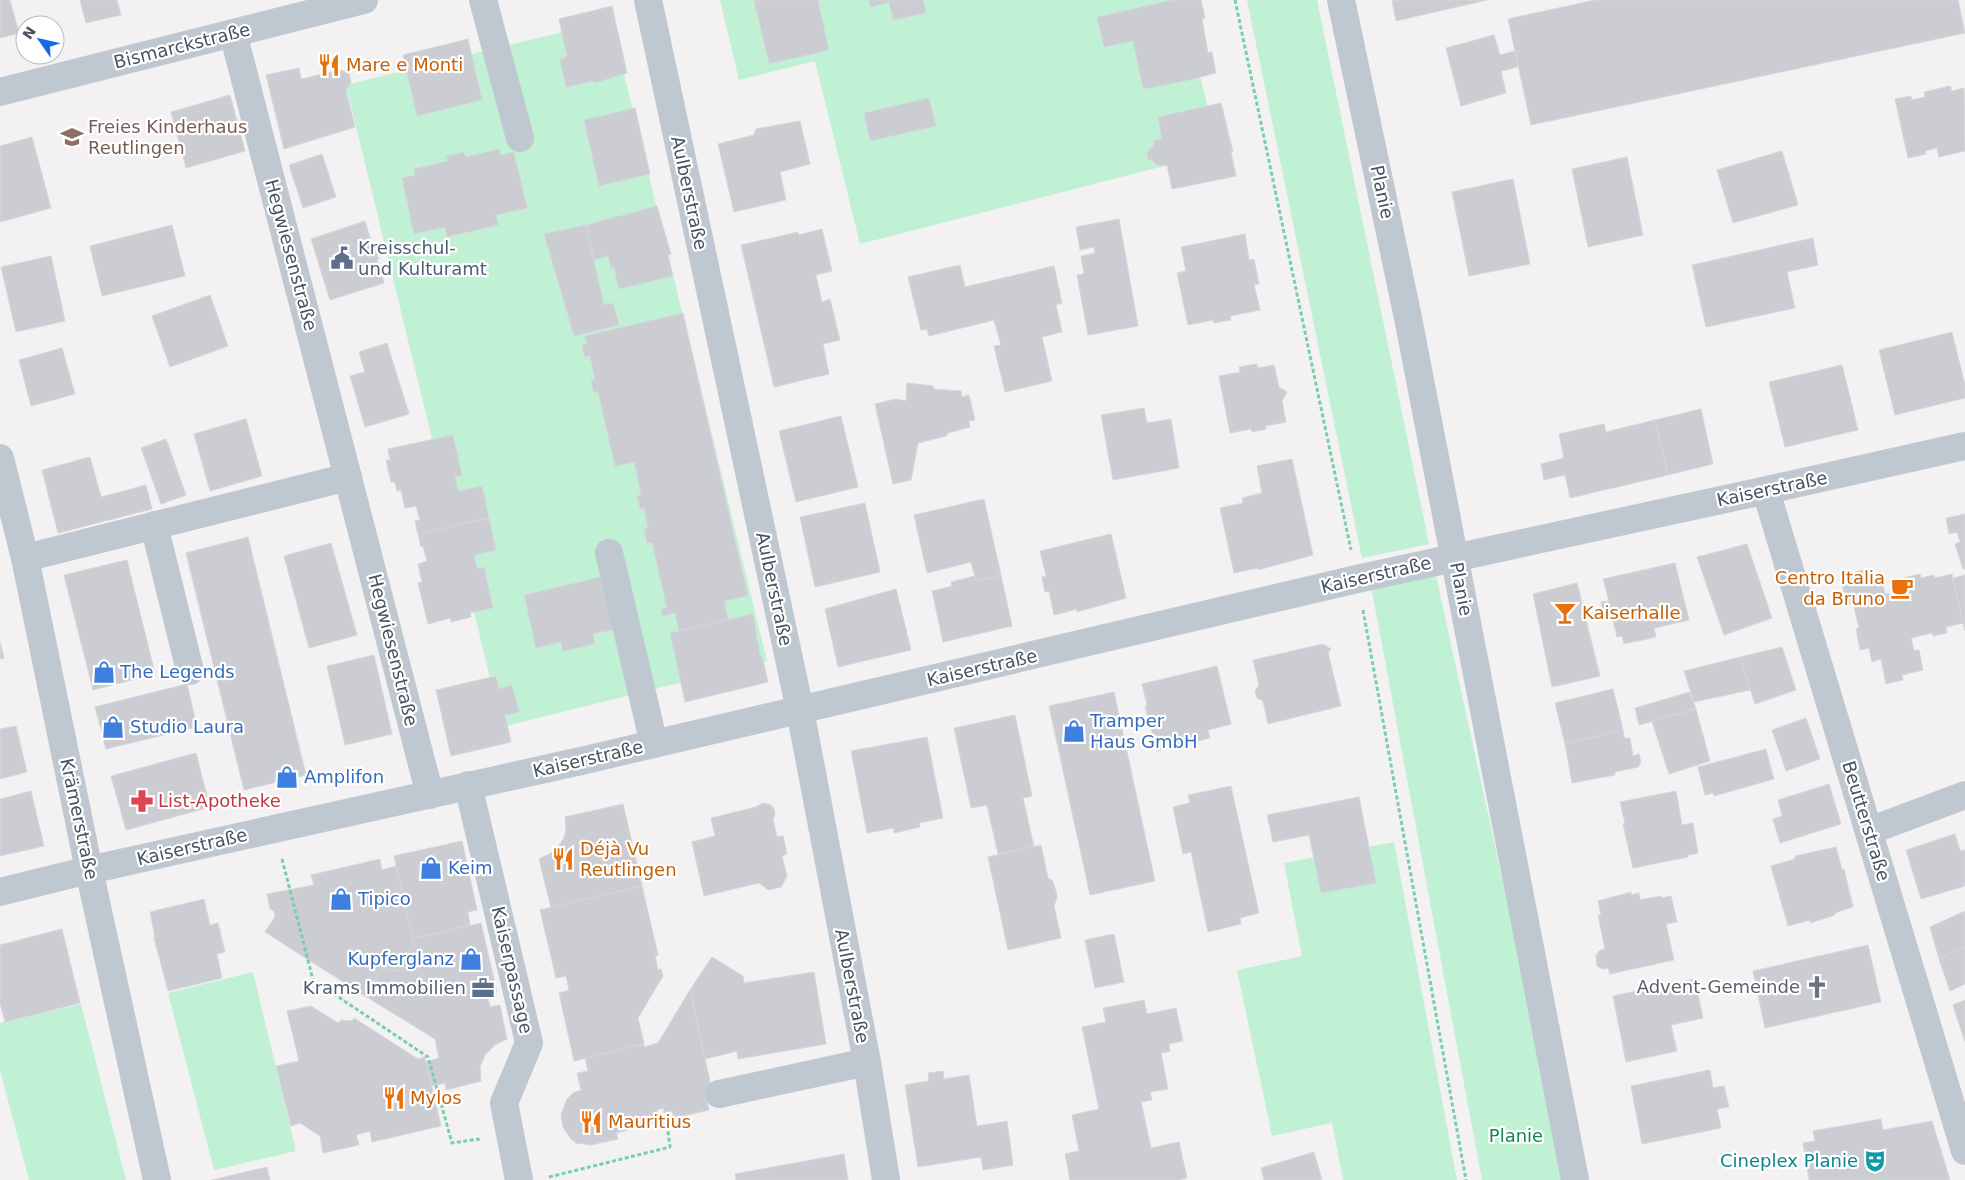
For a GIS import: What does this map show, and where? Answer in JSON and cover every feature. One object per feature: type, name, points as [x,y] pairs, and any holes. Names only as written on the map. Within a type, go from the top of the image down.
[{"type":"street","name":"Bismarckstraße","points":[[0,92],[364,0]]},
{"type":"street","points":[[483,0],[520,138]]},
{"type":"street","name":"Aulberstraße","points":[[648,0],[800,710],[867,1062],[886,1180]]},
{"type":"street","name":"Planie","points":[[1341,0],[1408,318],[1575,1180]]},
{"type":"street","name":"Hegwiesenstraße","points":[[234,33],[430,795]]},
{"type":"street","name":"Kaiserstraße","points":[[0,892],[89,870],[654,744],[1455,557],[1965,446]]},
{"type":"street","name":"Krämerstraße","points":[[0,458],[25,558],[89,870],[158,1180]]},
{"type":"street","points":[[25,558],[348,476]]},
{"type":"street","name":"Beutterstraße","points":[[1766,490],[1965,1151]]},
{"type":"street","points":[[154,525],[190,671]]},
{"type":"street","points":[[610,553],[654,744]]},
{"type":"street","name":"Kaiserpassage","points":[[468,785],[529,1043],[504,1103],[519,1180]]},
{"type":"street","points":[[1869,831],[1965,795]]},
{"type":"street","points":[[719,1094],[867,1062]]},
{"type":"path","points":[[275,829],[313,980],[428,1058],[452,1143],[478,1139],[484,1146]]},
{"type":"path","points":[[548,1178],[670,1147],[666,1117],[673,1115]]},
{"type":"green space","points":[[720,0],[1181,0],[1219,152],[860,244],[815,61],[739,80]]},
{"type":"green space","points":[[1247,0],[1317,0],[1429,544],[1362,558]]},
{"type":"green space","points":[[611,20],[767,661],[502,727],[346,85]]},
{"type":"green space","name":"Planie","points":[[1435,571],[1568,1180],[1482,1180],[1371,586]]},
{"type":"green space","points":[[1394,842],[1457,1180],[1343,1180],[1332,1123],[1272,1136],[1237,970],[1302,956],[1284,863]]},
{"type":"green space","points":[[253,972],[296,1151],[214,1170],[168,993]]},
{"type":"green space","points":[[81,1004],[126,1180],[29,1180],[0,1070],[0,1023]]},
{"type":"building","points":[[0,0],[10,0],[15,18],[15,34],[0,38]]},
{"type":"building","points":[[80,0],[117,0],[121,15],[86,23]]},
{"type":"building","points":[[754,0],[818,0],[829,50],[769,64]]},
{"type":"building","points":[[869,0],[923,0],[926,13],[893,20],[889,2],[870,7]]},
{"type":"building","points":[[1172,0],[1201,0],[1205,18],[1202,19],[1208,53],[1212,52],[1216,73],[1143,89],[1133,41],[1104,47],[1097,17]]},
{"type":"building","points":[[1392,0],[1487,0],[1396,21]]},
{"type":"building","points":[[1595,0],[1958,0],[1965,33],[1531,125],[1508,19]]},
{"type":"building","points":[[612,6],[627,73],[595,83],[594,81],[566,87],[560,59],[567,57],[559,19]]},
{"type":"building","points":[[1494,35],[1500,55],[1515,51],[1518,67],[1501,71],[1506,93],[1461,106],[1446,48]]},
{"type":"building","points":[[468,39],[482,100],[417,116],[403,55]]},
{"type":"building","points":[[299,68],[301,79],[341,70],[349,74],[351,82],[346,90],[355,127],[284,149],[266,75]]},
{"type":"building","points":[[1950,86],[1952,91],[1964,88],[1965,151],[1939,157],[1937,148],[1925,151],[1926,154],[1908,158],[1895,99],[1911,96],[1912,100],[1925,97],[1924,92]]},
{"type":"building","points":[[230,95],[245,151],[186,168],[171,112]]},
{"type":"building","points":[[929,98],[936,126],[870,141],[864,113]]},
{"type":"building","points":[[1221,103],[1233,152],[1231,152],[1236,176],[1172,189],[1167,165],[1158,166],[1151,159],[1148,160],[1147,152],[1154,144],[1154,141],[1162,139],[1158,117]]},
{"type":"building","points":[[635,108],[650,174],[599,186],[584,120]]},
{"type":"building","points":[[800,121],[810,164],[780,172],[786,200],[734,212],[718,144],[754,135],[756,129]]},
{"type":"building","points":[[32,137],[51,208],[0,222],[0,146]]},
{"type":"building","points":[[499,149],[500,155],[514,152],[527,208],[496,215],[498,225],[447,237],[445,227],[414,234],[402,178],[415,175],[414,169],[448,161],[446,156],[464,152],[466,157]]},
{"type":"building","points":[[1782,151],[1798,205],[1733,223],[1717,170]]},
{"type":"building","points":[[322,154],[336,197],[303,208],[289,165]]},
{"type":"building","points":[[1627,157],[1643,235],[1588,247],[1572,169]]},
{"type":"building","points":[[1513,179],[1530,264],[1469,276],[1452,192]]},
{"type":"building","points":[[657,206],[671,254],[668,255],[673,276],[619,289],[614,268],[611,268],[608,256],[594,260],[586,225]]},
{"type":"building","points":[[1119,219],[1138,326],[1088,335],[1077,275],[1084,274],[1081,256],[1095,253],[1094,247],[1080,250],[1076,227]]},
{"type":"building","points":[[365,221],[379,259],[377,260],[384,283],[330,300],[311,239]]},
{"type":"building","points":[[172,225],[185,276],[102,296],[90,246]]},
{"type":"building","points":[[586,225],[604,305],[613,303],[619,325],[574,336],[544,234]]},
{"type":"building","points":[[822,229],[832,271],[816,275],[822,302],[830,299],[840,340],[823,344],[829,374],[774,387],[741,245],[798,232],[799,235]]},
{"type":"building","points":[[1245,234],[1249,260],[1254,259],[1259,284],[1254,285],[1260,310],[1230,316],[1231,320],[1214,323],[1213,320],[1188,325],[1177,273],[1186,271],[1181,247]]},
{"type":"building","points":[[1813,238],[1818,265],[1787,272],[1795,308],[1706,327],[1692,265]]},
{"type":"building","points":[[51,256],[65,321],[16,332],[1,267]]},
{"type":"building","points":[[960,265],[965,287],[1054,266],[1062,303],[1056,305],[1062,332],[1042,337],[1052,381],[1005,392],[994,346],[1001,345],[994,320],[929,336],[927,329],[921,330],[908,277]]},
{"type":"building","points":[[210,295],[228,346],[170,367],[152,316]]},
{"type":"building","points":[[683,313],[748,596],[724,601],[728,620],[679,631],[675,613],[663,616],[661,609],[667,608],[652,542],[647,543],[644,529],[648,528],[644,508],[640,509],[637,496],[641,495],[634,462],[615,466],[598,392],[594,393],[591,381],[595,380],[590,356],[585,357],[582,345],[587,344],[585,336]]},
{"type":"building","points":[[1952,332],[1965,385],[1965,398],[1895,415],[1879,350]]},
{"type":"building","points":[[387,343],[409,414],[365,427],[350,376],[365,372],[359,352]]},
{"type":"building","points":[[62,348],[75,394],[31,406],[19,360]]},
{"type":"building","points":[[1257,364],[1258,368],[1274,365],[1279,387],[1287,392],[1282,401],[1286,422],[1266,426],[1266,429],[1252,432],[1251,429],[1230,433],[1219,376],[1240,372],[1239,367]]},
{"type":"building","points":[[1842,365],[1858,430],[1785,447],[1769,382]]},
{"type":"building","points":[[907,383],[933,386],[934,389],[961,391],[962,397],[969,395],[975,420],[969,421],[970,427],[948,433],[946,436],[918,443],[911,480],[893,484],[875,404],[896,399],[906,401]]},
{"type":"building","points":[[1144,408],[1147,423],[1171,419],[1179,468],[1113,480],[1101,415]]},
{"type":"building","points":[[1701,409],[1713,464],[1668,475],[1655,420]]},
{"type":"building","points":[[841,416],[858,487],[796,502],[779,431]]},
{"type":"building","points":[[246,419],[262,476],[210,491],[194,434]]},
{"type":"building","points":[[1655,420],[1668,475],[1570,498],[1565,475],[1544,480],[1541,464],[1564,458],[1559,434],[1604,424],[1606,432]]},
{"type":"building","points":[[453,435],[462,475],[455,477],[458,491],[482,486],[489,518],[418,534],[415,521],[420,520],[416,506],[405,508],[401,490],[397,491],[395,482],[391,482],[386,460],[390,460],[388,449]]},
{"type":"building","points":[[166,439],[186,495],[161,504],[141,448]]},
{"type":"building","points":[[90,457],[101,497],[146,485],[152,509],[58,533],[42,470]]},
{"type":"building","points":[[1292,459],[1313,555],[1258,570],[1258,568],[1234,573],[1220,508],[1243,503],[1242,498],[1262,493],[1257,466]]},
{"type":"building","points":[[984,499],[1001,575],[976,581],[971,562],[927,573],[914,515]]},
{"type":"building","points":[[865,503],[880,572],[815,587],[800,517]]},
{"type":"building","points":[[1965,514],[1965,569],[1963,569],[1955,544],[1960,542],[1957,532],[1949,534],[1946,518]]},
{"type":"building","points":[[489,518],[496,550],[474,555],[477,569],[484,567],[493,608],[470,613],[471,617],[451,622],[450,618],[428,624],[418,583],[422,582],[418,564],[427,561],[418,534]]},
{"type":"building","points":[[1111,534],[1126,598],[1077,612],[1077,609],[1054,615],[1049,591],[1045,592],[1042,577],[1046,576],[1040,551]]},
{"type":"building","points":[[248,537],[306,775],[244,790],[186,553]]},
{"type":"building","points":[[331,543],[357,635],[309,648],[284,556]]},
{"type":"building","points":[[1747,544],[1772,618],[1724,635],[1697,557]]},
{"type":"building","points":[[127,560],[155,674],[93,690],[64,575]]},
{"type":"building","points":[[1675,563],[1689,620],[1654,628],[1656,637],[1624,644],[1622,636],[1617,637],[1612,617],[1604,618],[1601,602],[1609,601],[1603,579]]},
{"type":"building","points":[[1863,570],[1864,576],[1880,572],[1885,594],[1893,593],[1890,581],[1920,574],[1921,578],[1934,575],[1935,578],[1952,574],[1963,623],[1946,627],[1947,633],[1933,636],[1932,633],[1911,638],[1914,651],[1919,650],[1923,670],[1902,675],[1903,680],[1886,684],[1881,659],[1872,662],[1869,648],[1860,650],[1856,629],[1859,628],[1853,603],[1847,605],[1840,576]]},
{"type":"building","points":[[1001,575],[1012,626],[943,642],[932,591],[952,586],[951,582],[975,576],[976,581]]},
{"type":"building","points":[[1965,575],[1965,631],[1953,578]]},
{"type":"building","points":[[605,576],[618,629],[593,634],[595,644],[563,651],[561,642],[536,648],[524,595]]},
{"type":"building","points":[[1577,583],[1600,676],[1552,687],[1533,594]]},
{"type":"building","points":[[896,589],[911,650],[838,667],[825,609]]},
{"type":"building","points":[[753,614],[760,656],[762,656],[768,682],[685,702],[670,633]]},
{"type":"building","points":[[0,642],[4,658],[0,659]]},
{"type":"building","points":[[1323,644],[1331,649],[1328,653],[1341,706],[1268,724],[1263,701],[1257,698],[1255,691],[1259,685],[1253,660]]},
{"type":"building","points":[[1782,647],[1796,690],[1755,704],[1740,657]]},
{"type":"building","points":[[374,655],[392,734],[345,745],[327,666]]},
{"type":"building","points":[[1740,657],[1750,690],[1694,702],[1684,671]]},
{"type":"building","points":[[1217,666],[1231,724],[1208,730],[1210,738],[1157,751],[1145,706],[1147,705],[1142,684]]},
{"type":"building","points":[[496,676],[499,689],[512,685],[519,712],[505,715],[511,742],[451,756],[436,690]]},
{"type":"building","points":[[187,684],[197,727],[106,749],[95,707]]},
{"type":"building","points":[[1613,689],[1623,730],[1565,744],[1555,703]]},
{"type":"building","points":[[1114,692],[1155,881],[1090,895],[1049,706]]},
{"type":"building","points":[[1690,692],[1696,709],[1639,725],[1635,708]]},
{"type":"building","points":[[1696,709],[1710,761],[1669,774],[1652,721]]},
{"type":"building","points":[[1015,715],[1032,796],[1023,798],[1034,847],[998,854],[987,805],[971,808],[954,728]]},
{"type":"building","points":[[1806,718],[1820,759],[1786,771],[1772,730]]},
{"type":"building","points":[[16,726],[27,772],[0,779],[0,729]]},
{"type":"building","points":[[1623,730],[1624,738],[1630,738],[1633,756],[1639,754],[1641,762],[1638,767],[1615,772],[1615,775],[1572,783],[1565,744]]},
{"type":"building","points":[[927,737],[943,818],[919,823],[920,827],[894,833],[894,828],[867,833],[851,751]]},
{"type":"building","points":[[1766,749],[1774,779],[1714,796],[1713,793],[1705,795],[1698,767]]},
{"type":"building","points":[[196,753],[210,807],[126,830],[111,776]]},
{"type":"building","points":[[1829,784],[1841,824],[1780,843],[1773,819],[1782,816],[1778,800]]},
{"type":"building","points":[[1231,786],[1259,913],[1240,918],[1241,924],[1208,932],[1191,852],[1183,854],[1173,807],[1190,803],[1188,795]]},
{"type":"building","points":[[31,791],[44,846],[0,856],[0,799]]},
{"type":"building","points":[[1676,791],[1682,825],[1693,823],[1698,853],[1688,855],[1688,857],[1633,868],[1620,802]]},
{"type":"building","points":[[1359,797],[1376,883],[1321,893],[1309,835],[1273,842],[1267,815]]},
{"type":"building","points":[[763,803],[771,805],[774,809],[773,819],[777,837],[783,836],[787,854],[782,856],[787,876],[781,887],[768,890],[759,883],[704,896],[692,842],[715,836],[711,818],[756,807]]},
{"type":"building","points":[[623,804],[642,886],[551,908],[539,859],[555,851],[564,838],[566,830],[565,817]]},
{"type":"building","points":[[1955,834],[1960,851],[1965,850],[1965,886],[1921,899],[1906,850]]},
{"type":"building","points":[[462,841],[477,910],[468,912],[470,925],[412,939],[394,856]]},
{"type":"building","points":[[1041,845],[1048,878],[1052,880],[1056,891],[1057,898],[1054,906],[1061,938],[1008,950],[988,857]]},
{"type":"building","points":[[1836,847],[1842,870],[1844,869],[1853,907],[1810,923],[1810,920],[1788,926],[1771,866],[1795,859],[1795,856]]},
{"type":"building","points":[[380,859],[382,870],[396,866],[415,948],[410,949],[407,963],[400,969],[391,971],[382,969],[365,996],[265,932],[275,917],[274,911],[270,909],[267,894],[314,885],[311,875]]},
{"type":"building","points":[[642,886],[658,955],[655,956],[658,970],[661,969],[663,976],[638,1018],[644,1044],[574,1061],[559,993],[569,990],[566,976],[556,978],[540,910]]},
{"type":"building","points":[[1631,892],[1631,895],[1639,893],[1640,900],[1671,896],[1677,922],[1666,924],[1674,960],[1610,974],[1608,968],[1603,969],[1597,966],[1596,956],[1599,951],[1605,949],[1598,915],[1601,915],[1598,901]]},
{"type":"building","points":[[204,899],[210,925],[218,923],[225,952],[217,954],[222,978],[168,991],[154,938],[150,912]]},
{"type":"building","points":[[1965,911],[1965,947],[1939,959],[1930,927]]},
{"type":"building","points":[[481,923],[497,992],[487,994],[490,1007],[500,1005],[507,1039],[495,1045],[485,1055],[480,1067],[481,1081],[446,1090],[445,1083],[431,1086],[426,1062],[439,1058],[435,1039],[365,996],[382,969],[396,971],[407,963],[410,949],[415,948],[412,939]]},
{"type":"building","points":[[62,929],[80,1003],[5,1022],[0,1003],[0,945]]},
{"type":"building","points":[[1114,934],[1124,982],[1095,988],[1085,940]]},
{"type":"building","name":"Advent-Gemeinde","points":[[1868,945],[1881,1002],[1765,1028],[1753,971]]},
{"type":"building","points":[[1965,947],[1965,984],[1950,991],[1939,959]]},
{"type":"building","points":[[712,957],[743,976],[744,983],[814,972],[826,1044],[738,1059],[737,1051],[705,1059],[690,990]]},
{"type":"building","points":[[1695,979],[1703,1018],[1671,1025],[1677,1051],[1626,1062],[1613,996]]},
{"type":"building","points":[[690,990],[711,1086],[706,1096],[709,1110],[674,1118],[672,1111],[664,1113],[663,1108],[657,1110],[660,1122],[616,1133],[618,1139],[591,1145],[576,1143],[563,1127],[561,1114],[567,1099],[573,1093],[581,1090],[577,1073],[588,1071],[585,1058],[644,1044],[644,1047],[658,1043]]},
{"type":"building","points":[[1144,1000],[1147,1014],[1176,1008],[1183,1041],[1169,1044],[1170,1051],[1161,1053],[1168,1089],[1150,1092],[1152,1100],[1141,1102],[1151,1148],[1179,1142],[1187,1178],[1179,1180],[1070,1180],[1065,1154],[1079,1151],[1072,1115],[1099,1109],[1082,1027],[1106,1022],[1103,1008]]},
{"type":"building","points":[[1965,1000],[1965,1042],[1953,1005]]},
{"type":"building","points":[[311,1006],[338,1023],[341,1020],[352,1021],[354,1018],[418,1059],[425,1057],[441,1126],[372,1142],[370,1131],[356,1135],[359,1145],[323,1153],[320,1136],[300,1123],[291,1126],[276,1066],[299,1061],[287,1011]]},
{"type":"building","points":[[1710,1070],[1713,1088],[1724,1086],[1729,1107],[1717,1109],[1721,1128],[1642,1144],[1631,1086]]},
{"type":"building","points":[[943,1071],[944,1079],[969,1075],[977,1126],[1007,1121],[1013,1165],[983,1170],[981,1157],[918,1167],[905,1085],[929,1081],[928,1073]]},
{"type":"building","name":"Cineplex Planie","points":[[1881,1119],[1883,1130],[1932,1121],[1950,1180],[1809,1180],[1803,1143],[1815,1141],[1813,1131]]},
{"type":"building","points":[[1314,1152],[1322,1180],[1264,1180],[1261,1168]]},
{"type":"building","points":[[844,1154],[848,1180],[736,1180],[735,1174]]},
{"type":"building","points":[[267,1167],[270,1180],[212,1180]]},
{"type":"place","name":"Mare e Monti","points":[[329,65]]},
{"type":"place","name":"Freies Kinderhaus Reutlingen","points":[[72,137]]},
{"type":"place","name":"Kreisschul- und Kulturamt","points":[[342,258]]},
{"type":"place","name":"Centro Italia da Bruno","points":[[1902,588]]},
{"type":"place","name":"Kaiserhalle","points":[[1565,613]]},
{"type":"place","name":"The Legends","points":[[104,672]]},
{"type":"place","name":"Studio Laura","points":[[113,727]]},
{"type":"place","name":"Tramper Haus GmbH","points":[[1074,731]]},
{"type":"place","name":"Amplifon","points":[[287,777]]},
{"type":"place","name":"List-Apotheke","points":[[142,801]]},
{"type":"place","name":"Déjà Vu Reutlingen","points":[[563,859]]},
{"type":"place","name":"Keim","points":[[431,868]]},
{"type":"place","name":"Tipico","points":[[341,899]]},
{"type":"place","name":"Kupferglanz","points":[[471,959]]},
{"type":"place","name":"Advent-Gemeinde","points":[[1817,987]]},
{"type":"place","name":"Krams Immobilien","points":[[483,988]]},
{"type":"place","name":"Mylos","points":[[394,1098]]},
{"type":"place","name":"Mauritius","points":[[591,1122]]},
{"type":"place","name":"Cineplex Planie","points":[[1875,1161]]}]
